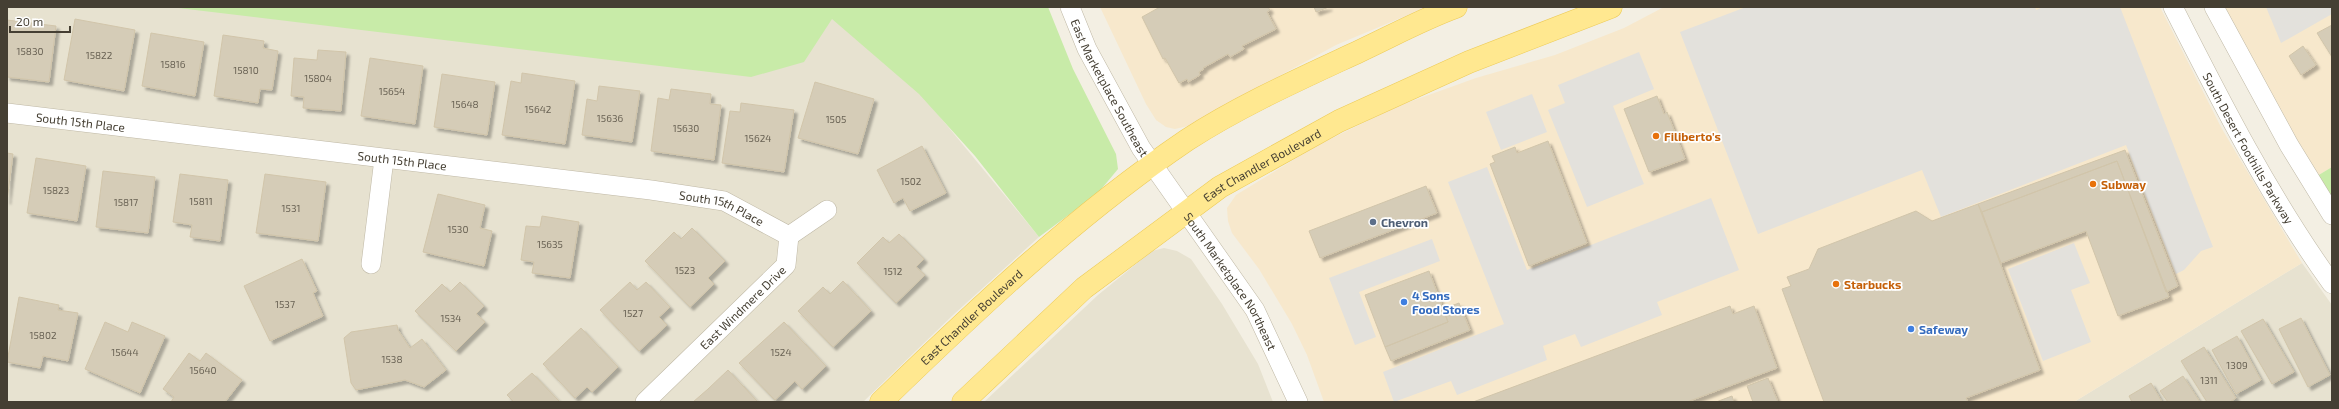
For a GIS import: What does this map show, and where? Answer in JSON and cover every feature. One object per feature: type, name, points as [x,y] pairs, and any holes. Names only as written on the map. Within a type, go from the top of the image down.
[{"type":"main road","name":"East Chandler Boulevard","points":[[881,402],[990,297],[1106,200],[1188,140],[1250,105],[1325,66],[1456,7]]},
{"type":"main road","name":"East Chandler Boulevard","points":[[963,402],[1084,288],[1220,187],[1339,121],[1469,62],[1611,7]]},
{"type":"street","name":"East Marketplace Southeast","points":[[1070,7],[1087,49],[1105,86],[1154,165]]},
{"type":"street","name":"South Desert Foothills Parkway","points":[[2173,7],[2211,82],[2255,162],[2316,262],[2332,284]]},
{"type":"street","points":[[2214,7],[2289,145],[2332,215]]},
{"type":"street","name":"South 15th Place","points":[[7,113],[724,201],[789,236]]},
{"type":"street","points":[[371,264],[384,159]]},
{"type":"street","name":"South Marketplace Northeast","points":[[1154,165],[1255,310],[1298,402]]},
{"type":"street","points":[[789,236],[827,210]]},
{"type":"street","name":"East Windmere Drive","points":[[645,402],[786,265],[789,236]]},
{"type":"shaded area","points":[[7,7],[211,7],[830,15],[912,83],[1039,237],[952,316],[863,402],[7,402]]},
{"type":"shaded area","points":[[1100,7],[1427,7],[1336,45],[1188,126],[1175,129],[1166,127],[1156,120],[1146,104]]},
{"type":"shaded area","points":[[1664,7],[2160,7],[2222,129],[2302,263],[2074,402],[1324,402],[1307,355],[1292,324],[1259,269],[1232,233],[1228,221],[1227,208],[1236,195],[1316,146],[1398,106],[1476,78],[1555,55],[1624,28]]},
{"type":"shaded area","points":[[1746,7],[2035,7],[2036,10],[2043,7],[2120,7],[2213,247],[2201,251],[2184,270],[2176,274],[2126,145],[1941,217],[1922,170],[1758,234],[1680,32]]},
{"type":"shaded area","points":[[2225,7],[2332,7],[2332,167],[2317,176],[2267,89]]},
{"type":"shaded area","points":[[2266,7],[2332,7],[2332,14],[2281,43]]},
{"type":"shaded area","points":[[1639,52],[1654,89],[1613,106],[1644,184],[1587,207],[1548,110],[1565,103],[1558,85]]},
{"type":"shaded area","points":[[1532,94],[1547,132],[1501,150],[1486,112]]},
{"type":"shaded area","points":[[1487,167],[1527,270],[1711,198],[1739,270],[1657,302],[1662,315],[1581,347],[1575,334],[1543,346],[1547,360],[1457,395],[1451,381],[1394,402],[1383,372],[1504,324],[1448,182]]},
{"type":"shaded area","points":[[1432,239],[1440,261],[1359,292],[1376,337],[1355,345],[1329,278]]},
{"type":"shaded area","points":[[2074,243],[2090,283],[2071,290],[2091,342],[2043,361],[2008,269]]},
{"type":"shaded area","points":[[1164,248],[1177,251],[1191,259],[1222,304],[1258,364],[1273,402],[984,402],[1098,295],[1152,251]]},
{"type":"shaded area","points":[[2302,263],[2332,305],[2332,402],[2074,402]]},
{"type":"green space","points":[[170,7],[1048,7],[1073,69],[1116,154],[1118,169],[1098,193],[1039,237],[975,156],[919,94],[832,19],[804,62],[751,77]]},
{"type":"green space","points":[[2332,167],[2332,198],[2317,176]]},
{"type":"building","points":[[1160,7],[1268,7],[1270,10],[1267,12],[1276,29],[1242,46],[1244,49],[1230,57],[1228,54],[1203,68],[1204,69],[1199,72],[1200,75],[1188,82],[1187,79],[1179,83],[1165,58],[1163,59],[1142,17]]},
{"type":"building","points":[[1314,7],[1329,7],[1316,12]]},
{"type":"building","points":[[75,19],[135,30],[124,91],[64,80]]},
{"type":"building","points":[[7,20],[56,26],[49,82],[7,77]]},
{"type":"building","points":[[2332,25],[2332,57],[2317,33]]},
{"type":"building","points":[[151,33],[204,42],[195,96],[142,86]]},
{"type":"building","points":[[223,35],[264,41],[263,48],[278,51],[272,90],[260,89],[258,103],[214,96]]},
{"type":"building","points":[[2303,46],[2316,65],[2301,75],[2289,56]]},
{"type":"building","points":[[318,50],[346,52],[341,111],[303,108],[304,97],[291,96],[294,58],[317,60]]},
{"type":"building","points":[[370,58],[423,66],[415,124],[361,116]]},
{"type":"building","points":[[522,73],[575,81],[565,144],[502,135],[511,81],[521,83]]},
{"type":"building","points":[[442,74],[495,82],[487,135],[434,127]]},
{"type":"building","points":[[815,82],[874,99],[858,154],[798,138]]},
{"type":"building","points":[[599,86],[640,91],[632,142],[582,135],[587,99],[597,101]]},
{"type":"building","points":[[671,89],[711,94],[710,104],[721,105],[714,160],[651,151],[658,98],[669,100]]},
{"type":"building","name":"Filiberto's","points":[[1657,96],[1664,114],[1667,112],[1685,159],[1649,172],[1624,109]]},
{"type":"building","points":[[741,103],[794,110],[784,172],[722,163],[730,111],[740,112]]},
{"type":"building","points":[[1548,141],[1587,243],[1529,266],[1490,164],[1495,162],[1492,156],[1515,147],[1517,153]]},
{"type":"building","points":[[922,146],[946,193],[910,211],[903,198],[894,203],[877,170]]},
{"type":"building","points":[[2125,150],[2178,286],[2166,292],[2117,161],[1982,212],[1978,204]]},
{"type":"building","points":[[7,153],[13,154],[7,201]]},
{"type":"building","points":[[36,158],[86,166],[77,221],[27,213]]},
{"type":"building","points":[[2117,161],[2169,297],[2118,316],[2086,231],[2001,263],[1982,212]]},
{"type":"building","points":[[103,171],[155,177],[148,233],[96,227]]},
{"type":"building","points":[[180,174],[228,180],[220,241],[190,237],[192,225],[173,222]]},
{"type":"building","points":[[265,174],[326,182],[318,241],[256,233]]},
{"type":"building","name":"Chevron","points":[[1426,186],[1437,213],[1320,258],[1309,231]]},
{"type":"building","points":[[438,194],[485,205],[480,228],[492,231],[484,266],[423,252]]},
{"type":"building","name":"Safeway","points":[[1978,204],[2040,370],[1966,398],[1968,402],[1824,402],[1782,289],[1791,286],[1787,277],[1809,269],[1818,249],[1916,211],[1932,221]]},
{"type":"building","points":[[542,216],[579,222],[570,278],[532,273],[534,262],[521,260],[526,226],[540,227]]},
{"type":"building","points":[[692,228],[725,261],[708,278],[714,284],[690,307],[645,261],[674,232],[681,239]]},
{"type":"building","points":[[899,234],[924,259],[916,267],[925,275],[896,303],[857,263],[883,237],[889,243]]},
{"type":"building","points":[[302,259],[317,291],[313,293],[323,316],[270,341],[244,286]]},
{"type":"building","name":"4 Sons Food Stores","points":[[1429,271],[1448,322],[1385,347],[1365,295]]},
{"type":"building","points":[[843,281],[871,311],[833,347],[798,311],[823,287],[830,294]]},
{"type":"building","points":[[460,282],[484,306],[476,314],[485,322],[456,351],[415,311],[442,284],[450,292]]},
{"type":"building","points":[[630,282],[637,290],[646,282],[670,307],[659,317],[667,325],[639,351],[600,310]]},
{"type":"building","points":[[19,297],[59,305],[58,310],[78,313],[68,361],[43,356],[40,368],[7,362]]},
{"type":"building","points":[[1459,303],[1470,330],[1391,361],[1385,347],[1448,322],[1443,309]]},
{"type":"building","points":[[1730,306],[1733,314],[1754,306],[1777,368],[1687,402],[1473,402]]},
{"type":"building","points":[[2301,318],[2330,375],[2308,387],[2279,329]]},
{"type":"building","points":[[2263,319],[2294,372],[2272,384],[2241,331]]},
{"type":"building","points":[[105,322],[128,332],[132,322],[165,336],[140,393],[85,369]]},
{"type":"building","points":[[784,322],[826,366],[802,389],[795,381],[775,400],[739,363]]},
{"type":"building","points":[[397,325],[398,330],[410,348],[422,339],[446,370],[424,387],[405,380],[356,390],[351,383],[344,338],[351,332]]},
{"type":"building","points":[[581,328],[618,367],[592,392],[587,387],[575,398],[543,364]]},
{"type":"building","points":[[2237,336],[2261,380],[2236,394],[2212,350]]},
{"type":"building","points":[[2204,347],[2236,398],[2230,402],[2207,402],[2181,361]]},
{"type":"building","points":[[189,353],[200,361],[206,353],[242,380],[225,402],[171,402],[174,397],[163,389]]},
{"type":"building","points":[[728,370],[758,402],[693,402],[708,389]]},
{"type":"building","points":[[532,373],[560,402],[514,402],[507,395]]},
{"type":"building","points":[[2183,376],[2200,402],[2168,402],[2160,391]]},
{"type":"building","points":[[1768,378],[1778,402],[1753,402],[1747,386]]},
{"type":"building","points":[[2151,383],[2162,402],[2132,402],[2129,396]]},
{"type":"building","points":[[1732,396],[1734,402],[1716,402]]},
{"type":"place","name":"Filiberto's","points":[[1656,136]]},
{"type":"place","name":"Subway","points":[[2093,184]]},
{"type":"place","name":"Chevron","points":[[1373,222]]},
{"type":"place","name":"Starbucks","points":[[1836,284]]},
{"type":"place","name":"4 Sons Food Stores","points":[[1404,302]]},
{"type":"place","name":"Safeway","points":[[1911,329]]}]
